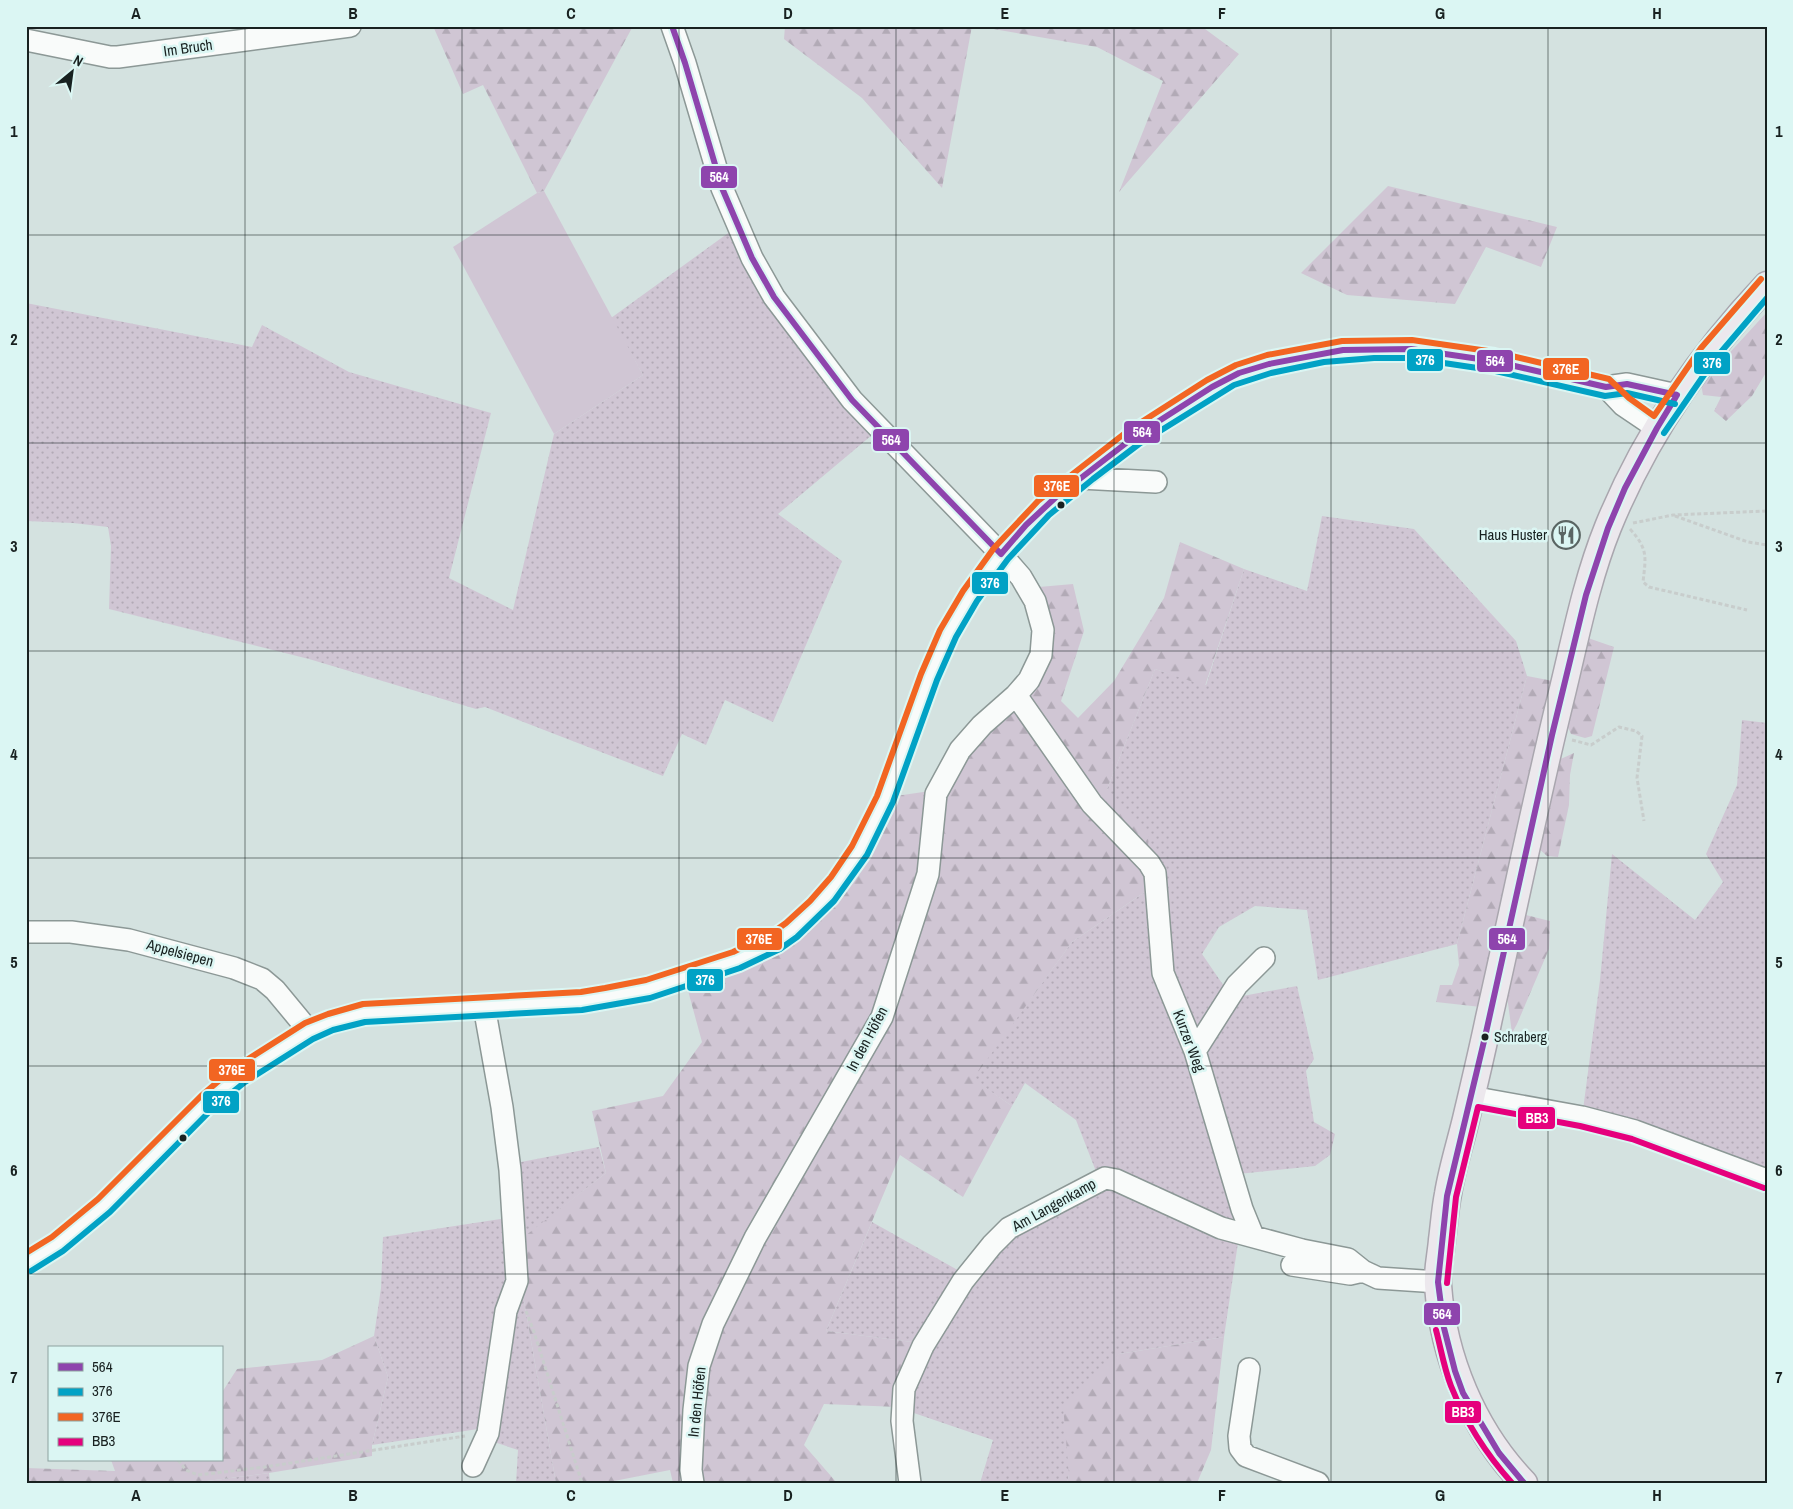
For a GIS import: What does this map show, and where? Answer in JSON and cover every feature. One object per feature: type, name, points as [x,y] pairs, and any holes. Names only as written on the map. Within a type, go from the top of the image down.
[{"type":"main road","points":[[1524,1483],[1500,1453],[1464,1393],[1455,1371],[1444,1328],[1438,1282],[1447,1196],[1552,735],[1596,561],[1625,488],[1657,428],[1677,396],[1709,352],[1742,310],[1767,284]]},
{"type":"street","name":"Im Bruch","points":[[26,40],[118,57],[350,26]]},
{"type":"street","name":"In den Höfen","points":[[672,26],[685,63],[722,188],[752,258],[774,297],[852,400],[1021,577],[1035,601],[1043,630],[1041,655],[1029,680],[1016,696],[982,725],[960,750],[936,794],[928,874],[882,1016],[755,1238],[713,1324],[699,1366],[694,1410],[691,1470],[693,1483]]},
{"type":"street","points":[[26,1264],[57,1244],[104,1205],[207,1102],[263,1059],[309,1031],[330,1022],[364,1013],[582,1001],[648,989],[736,960],[776,941],[806,918],[827,896],[844,874],[873,826],[893,781],[922,694],[945,638],[970,596],[1001,554],[1037,514],[1080,478],[1134,437],[1218,384],[1250,369],[1307,356],[1351,350],[1411,349],[1493,361],[1606,387],[1627,384],[1677,396]]},
{"type":"street","points":[[1606,387],[1623,406],[1657,428]]},
{"type":"street","points":[[1080,478],[1156,482]]},
{"type":"street","name":"Kurzer Weg","points":[[1016,696],[1092,804],[1149,863],[1155,873],[1163,973],[1195,1051],[1242,1209],[1254,1236]]},
{"type":"street","name":"Appelsiepen","points":[[26,932],[71,932],[129,940],[234,968],[262,980],[276,990],[309,1031]]},
{"type":"street","points":[[1195,1051],[1237,985],[1264,958]]},
{"type":"street","points":[[473,1466],[488,1433],[506,1311],[517,1281],[510,1170],[502,1107],[484,1006]]},
{"type":"street","points":[[1471,1097],[1582,1117],[1635,1131],[1767,1180]]},
{"type":"street","name":"Am Langenkamp","points":[[910,1483],[902,1421],[904,1389],[923,1346],[963,1282],[992,1245],[1009,1228],[1105,1178],[1116,1180],[1221,1228],[1254,1236]]},
{"type":"street","points":[[1254,1236],[1302,1250],[1348,1259],[1363,1271],[1378,1278],[1438,1282]]},
{"type":"street","points":[[1292,1265],[1350,1274],[1363,1271]]},
{"type":"street","points":[[1250,1369],[1239,1436],[1240,1448],[1246,1456],[1318,1483]]},
{"type":"path","points":[[1747,610],[1649,587],[1643,582],[1646,557],[1640,541],[1626,525],[1672,515],[1767,511]]},
{"type":"path","points":[[1672,515],[1748,542],[1767,545]]},
{"type":"path","points":[[1552,735],[1591,745],[1619,727],[1636,731],[1642,736],[1637,778],[1644,821]]},
{"type":"path","points":[[515,1285],[534,1332],[582,1483]]},
{"type":"path","points":[[180,1462],[186,1470],[198,1475],[265,1467],[488,1433]]},
{"type":"green space","points":[[433,26],[633,26],[544,191],[537,193],[483,85],[463,94]]},
{"type":"green space","points":[[785,26],[972,26],[942,188],[862,98],[784,39]]},
{"type":"green space","points":[[976,26],[1201,26],[1239,54],[1119,192],[1163,81],[1097,47]]},
{"type":"green space","points":[[1388,186],[1557,227],[1541,267],[1486,247],[1455,304],[1347,295],[1301,273]]},
{"type":"green space","points":[[544,191],[643,375],[554,434],[453,247],[537,193]]},
{"type":"green space","points":[[731,231],[872,435],[778,514],[842,561],[773,722],[725,700],[706,745],[682,734],[663,776],[485,707],[476,709],[309,659],[109,609],[111,546],[108,527],[26,521],[26,303],[252,347],[262,325],[349,372],[491,413],[449,578],[513,610],[554,434],[643,375],[611,318]]},
{"type":"green space","points":[[1767,312],[1767,371],[1752,396],[1726,421],[1714,411],[1721,397],[1703,395],[1701,384]]},
{"type":"green space","points":[[1322,516],[1414,529],[1516,641],[1527,676],[1457,944],[1318,980],[1307,910],[1255,906],[1219,927],[1202,954],[1228,992],[1196,1043],[1168,974],[1161,885],[1107,789],[1155,669],[1206,685],[1244,569],[1307,591]]},
{"type":"green space","points":[[1180,542],[1244,569],[1205,686],[1155,669],[1107,789],[1149,837],[1147,854],[1152,887],[1072,942],[973,1079],[1012,1106],[963,1197],[900,1155],[826,1331],[920,1343],[898,1407],[824,1404],[804,1445],[837,1483],[673,1483],[670,1470],[604,1483],[556,1483],[523,1295],[525,1236],[606,1173],[592,1111],[663,1096],[702,1042],[687,987],[763,958],[896,796],[930,791],[965,753],[1052,633],[1046,600],[1039,587],[1073,584],[1084,631],[1061,701],[1078,718],[1114,681],[1164,598]]},
{"type":"green space","points":[[1588,638],[1614,647],[1592,736],[1585,738],[1571,734],[1566,723]]},
{"type":"green space","points":[[1527,676],[1553,681],[1481,1007],[1436,1002],[1440,985],[1452,985],[1459,965],[1457,944]]},
{"type":"green space","points":[[1742,720],[1767,723],[1767,1170],[1583,1110],[1600,980],[1612,854],[1695,920],[1723,882],[1706,854],[1737,785]]},
{"type":"green space","points":[[1574,753],[1570,775],[1569,805],[1558,857],[1547,856],[1537,847],[1554,762]]},
{"type":"green space","points":[[1152,887],[1179,1030],[1244,1230],[1097,1174],[1076,1120],[1025,1083],[1012,1106],[972,1079],[1072,942]]},
{"type":"green space","points":[[1522,914],[1550,921],[1549,949],[1512,1033],[1505,981]]},
{"type":"green space","points":[[1297,986],[1314,1059],[1306,1071],[1314,1122],[1335,1134],[1330,1155],[1315,1166],[1238,1174],[1200,1052],[1232,998]]},
{"type":"green space","points":[[599,1147],[606,1173],[525,1237],[523,1295],[556,1483],[516,1483],[518,1450],[491,1441],[478,1429],[372,1445],[388,1377],[374,1336],[381,1288],[383,1237],[507,1218],[505,1165]]},
{"type":"green space","points":[[1098,1184],[1239,1236],[1224,1337],[1119,1354],[1067,1483],[980,1483],[993,1440],[908,1411],[908,1390],[972,1280],[1013,1232]]},
{"type":"green space","points":[[872,1222],[963,1273],[920,1343],[826,1331]]},
{"type":"green space","points":[[374,1336],[388,1377],[372,1445],[372,1456],[269,1473],[191,1483],[26,1483],[26,1468],[115,1471],[112,1462],[222,1462],[222,1392],[237,1369],[322,1360]]},
{"type":"green space","points":[[1224,1337],[1211,1450],[1197,1483],[1067,1483],[1069,1475],[1063,1405],[1119,1354]]},
{"type":"green space","points":[[269,1473],[270,1483],[191,1483]]},
{"type":"transit line","name":"564","points":[[672,26],[685,63],[722,188],[752,258],[774,297],[852,400],[1001,554]]},
{"type":"transit line","name":"376E","points":[[26,1253],[52,1237],[98,1199],[201,1096],[234,1068],[305,1023],[363,1004],[581,992],[646,980],[733,952],[772,933],[786,923],[810,901],[831,877],[852,846],[877,796],[921,674],[940,630],[963,591],[994,548],[1038,501],[1129,430],[1207,380],[1236,365],[1267,355],[1342,341],[1412,340],[1495,352],[1609,379],[1629,398],[1654,416],[1701,348],[1761,279]]},
{"type":"transit line","name":"376","points":[[1664,433],[1715,359],[1767,298]]},
{"type":"transit line","name":"564","points":[[1001,554],[1026,525],[1055,498],[1134,437],[1212,387],[1239,373],[1269,364],[1343,350],[1411,349],[1493,361],[1606,387],[1627,384],[1677,395]]},
{"type":"transit line","name":"376","points":[[31,1271],[63,1251],[110,1212],[213,1108],[245,1082],[313,1039],[333,1030],[365,1022],[582,1010],[650,998],[740,968],[780,949],[797,937],[834,901],[867,855],[893,802],[937,680],[956,637],[977,601],[1008,559],[1049,515],[1093,479],[1139,444],[1234,385],[1271,373],[1324,362],[1374,358],[1410,358],[1491,370],[1605,396],[1627,393],[1675,404]]},
{"type":"transit line","name":"564","points":[[1524,1483],[1499,1453],[1463,1393],[1455,1371],[1444,1328],[1438,1282],[1447,1196],[1485,1037],[1552,735],[1586,595],[1608,528],[1625,488],[1677,395]]},
{"type":"transit line","name":"BB3","points":[[1447,1283],[1456,1197],[1478,1107],[1580,1126],[1632,1139],[1764,1188]]},
{"type":"transit line","name":"BB3","points":[[1436,1330],[1444,1365],[1463,1412],[1485,1449],[1512,1483]]},
{"type":"place","name":"Haus Huster","points":[[1566,535]]},
{"type":"place","name":"Schraberg","points":[[1485,1037]]}]
